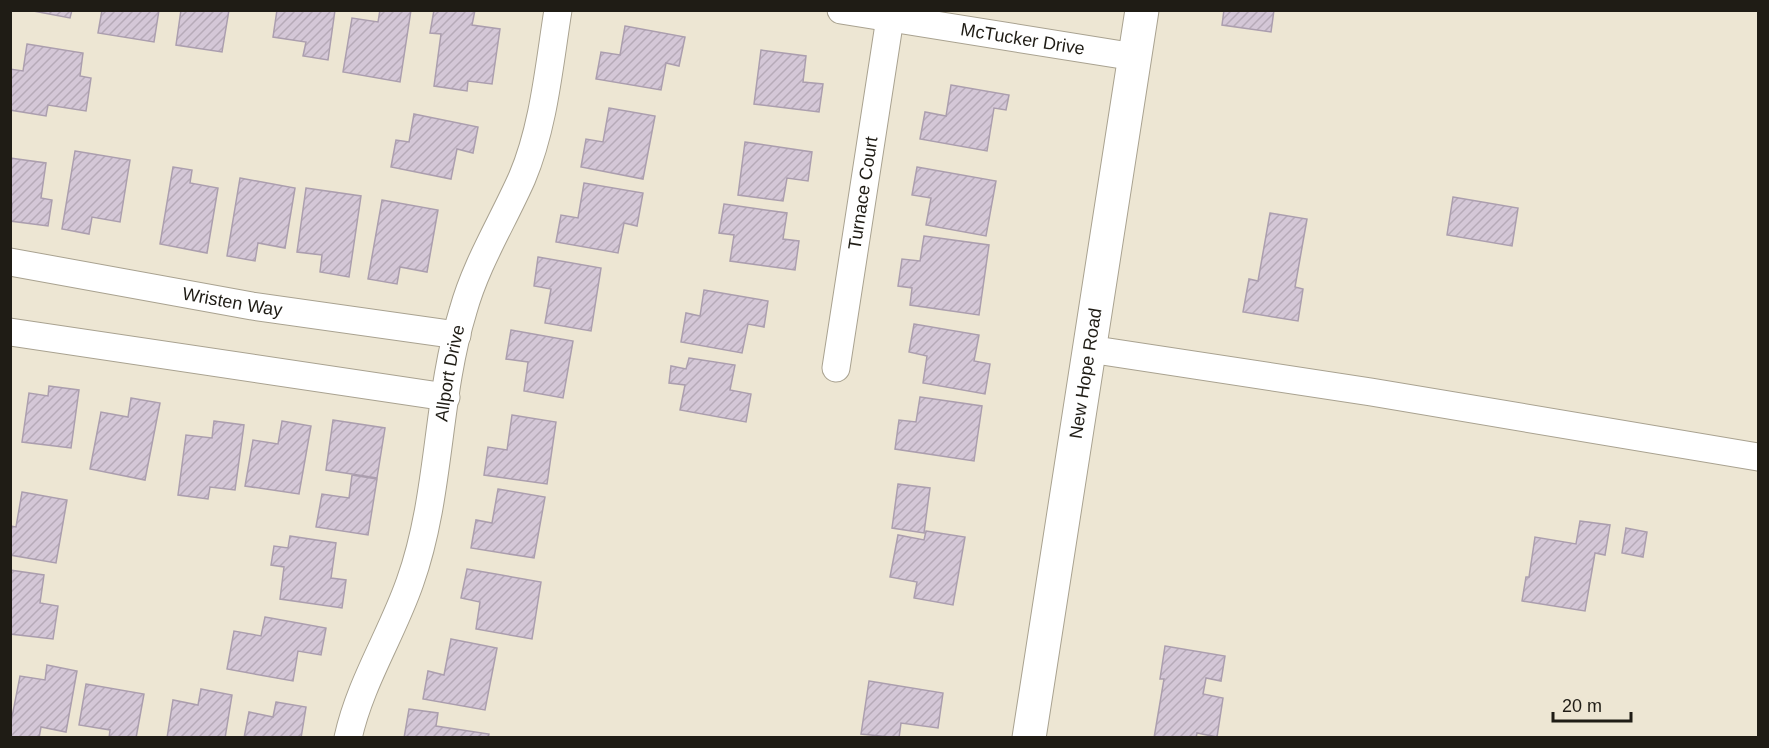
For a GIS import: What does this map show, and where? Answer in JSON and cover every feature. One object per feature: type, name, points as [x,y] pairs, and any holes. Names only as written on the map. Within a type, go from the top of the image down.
[{"type":"main road","name":"New Hope Road","points":[[1029,738],[1142,10]]},
{"type":"street","name":"Allport Drive","points":[[348,738],[364,688],[411,581],[423,534],[462,312],[478,266],[522,177],[538,129],[558,10]]},
{"type":"street","name":"McTucker Drive","points":[[841,10],[1135,57]]},
{"type":"street","name":"Turnace Court","points":[[836,368],[890,18]]},
{"type":"street","name":"Wristen Way","points":[[10,262],[252,306],[457,335]]},
{"type":"street","points":[[10,332],[446,397]]},
{"type":"street","points":[[1089,350],[1371,392],[1758,457]]},
{"type":"building","points":[[28,10],[72,10],[70,18]]},
{"type":"building","points":[[102,10],[159,10],[154,42],[98,33]]},
{"type":"building","points":[[181,10],[229,10],[222,52],[176,45]]},
{"type":"building","points":[[277,10],[335,10],[328,60],[303,56],[306,42],[273,37]]},
{"type":"building","points":[[380,10],[411,10],[400,82],[343,72],[352,18],[378,22]]},
{"type":"building","points":[[434,10],[475,10],[472,25],[500,29],[492,84],[468,81],[467,91],[434,86],[441,34],[430,33]]},
{"type":"building","points":[[1224,10],[1274,10],[1271,32],[1222,25]]},
{"type":"building","points":[[625,26],[685,37],[679,66],[666,63],[661,90],[596,79],[601,52],[620,55]]},
{"type":"building","points":[[27,44],[83,53],[80,76],[91,78],[86,111],[48,105],[46,116],[10,110],[10,69],[23,71]]},
{"type":"building","points":[[761,50],[806,56],[803,82],[823,84],[819,112],[754,104]]},
{"type":"building","points":[[951,85],[1009,95],[1006,110],[994,108],[987,151],[920,139],[925,112],[946,116]]},
{"type":"building","points":[[609,108],[655,116],[643,179],[581,167],[586,139],[603,142]]},
{"type":"building","points":[[414,114],[478,127],[473,153],[457,149],[451,179],[391,167],[396,140],[409,142]]},
{"type":"building","points":[[745,142],[812,152],[808,181],[787,178],[783,201],[738,195]]},
{"type":"building","points":[[75,151],[130,160],[120,222],[92,217],[89,234],[62,229]]},
{"type":"building","points":[[10,158],[46,163],[41,198],[52,200],[48,226],[10,221],[12,204],[10,204]]},
{"type":"building","points":[[173,167],[192,170],[190,183],[218,188],[207,253],[160,244]]},
{"type":"building","points":[[917,167],[996,181],[986,236],[926,225],[931,198],[912,195]]},
{"type":"building","points":[[240,178],[295,188],[285,248],[258,243],[255,261],[227,256]]},
{"type":"building","points":[[584,183],[643,193],[637,226],[624,223],[618,253],[556,242],[561,215],[578,218]]},
{"type":"building","points":[[306,188],[361,196],[349,277],[320,272],[322,255],[297,252]]},
{"type":"building","points":[[1453,197],[1518,208],[1512,246],[1447,235]]},
{"type":"building","points":[[382,200],[438,210],[427,272],[400,267],[397,284],[368,279]]},
{"type":"building","points":[[724,204],[787,213],[783,239],[799,241],[795,270],[730,261],[734,235],[719,233]]},
{"type":"building","points":[[1270,213],[1307,219],[1295,287],[1303,289],[1298,321],[1243,312],[1249,279],[1258,281]]},
{"type":"building","points":[[924,236],[989,245],[979,315],[910,305],[912,288],[898,286],[902,259],[920,261]]},
{"type":"building","points":[[538,257],[601,268],[591,331],[545,323],[551,289],[534,286]]},
{"type":"building","points":[[704,290],[768,301],[764,327],[748,324],[742,353],[681,342],[686,313],[700,316]]},
{"type":"building","points":[[914,324],[979,335],[974,361],[990,364],[985,394],[923,383],[927,356],[909,352]]},
{"type":"building","points":[[511,330],[573,341],[563,398],[524,391],[528,362],[506,359]]},
{"type":"building","points":[[689,358],[735,365],[730,390],[751,394],[746,422],[680,410],[685,385],[669,383],[671,366],[686,369]]},
{"type":"building","points":[[49,386],[79,390],[71,448],[22,442],[29,393],[48,396]]},
{"type":"building","points":[[920,397],[982,406],[974,461],[895,449],[899,420],[916,422]]},
{"type":"building","points":[[131,398],[160,403],[145,480],[90,469],[101,412],[128,417]]},
{"type":"building","points":[[512,415],[556,422],[547,484],[484,475],[488,447],[507,450]]},
{"type":"building","points":[[333,420],[385,428],[377,478],[326,470]]},
{"type":"building","points":[[214,421],[244,425],[235,490],[210,487],[208,499],[178,495],[186,435],[212,438]]},
{"type":"building","points":[[282,421],[311,426],[299,494],[245,486],[253,440],[278,444]]},
{"type":"building","points":[[352,475],[377,479],[368,535],[316,527],[322,494],[349,498]]},
{"type":"building","points":[[898,484],[930,488],[924,533],[892,528]]},
{"type":"building","points":[[498,489],[545,497],[534,558],[471,548],[476,520],[492,523]]},
{"type":"building","points":[[22,492],[67,500],[56,563],[10,555],[10,526],[16,527]]},
{"type":"building","points":[[1580,521],[1610,525],[1605,555],[1595,553],[1585,611],[1522,601],[1526,577],[1529,577],[1535,537],[1576,544]]},
{"type":"building","points":[[1626,528],[1647,532],[1643,557],[1622,553]]},
{"type":"building","points":[[926,531],[965,537],[953,605],[914,598],[917,582],[890,577],[898,535],[924,540]]},
{"type":"building","points":[[290,536],[336,543],[331,578],[346,580],[342,608],[280,599],[284,567],[271,565],[274,546],[288,548]]},
{"type":"building","points":[[467,569],[541,582],[532,639],[476,629],[480,602],[461,598]]},
{"type":"building","points":[[10,570],[44,575],[40,603],[58,606],[53,639],[10,634]]},
{"type":"building","points":[[265,617],[326,628],[321,655],[298,651],[293,681],[227,669],[234,631],[261,636]]},
{"type":"building","points":[[451,639],[497,648],[485,710],[423,699],[428,671],[444,675]]},
{"type":"building","points":[[1165,646],[1225,656],[1221,681],[1206,678],[1203,694],[1223,698],[1217,737],[1197,733],[1196,738],[1154,738],[1164,679],[1160,679]]},
{"type":"building","points":[[47,665],[77,671],[66,732],[41,727],[39,738],[10,738],[20,676],[45,680]]},
{"type":"building","points":[[869,681],[943,693],[938,728],[901,723],[899,738],[861,734]]},
{"type":"building","points":[[86,684],[144,694],[136,738],[109,738],[110,730],[79,725]]},
{"type":"building","points":[[201,689],[232,695],[225,738],[167,738],[173,700],[198,705]]},
{"type":"building","points":[[276,702],[306,707],[301,738],[244,738],[249,712],[273,717]]},
{"type":"building","points":[[409,709],[438,713],[436,726],[489,734],[488,738],[404,738]]}]
